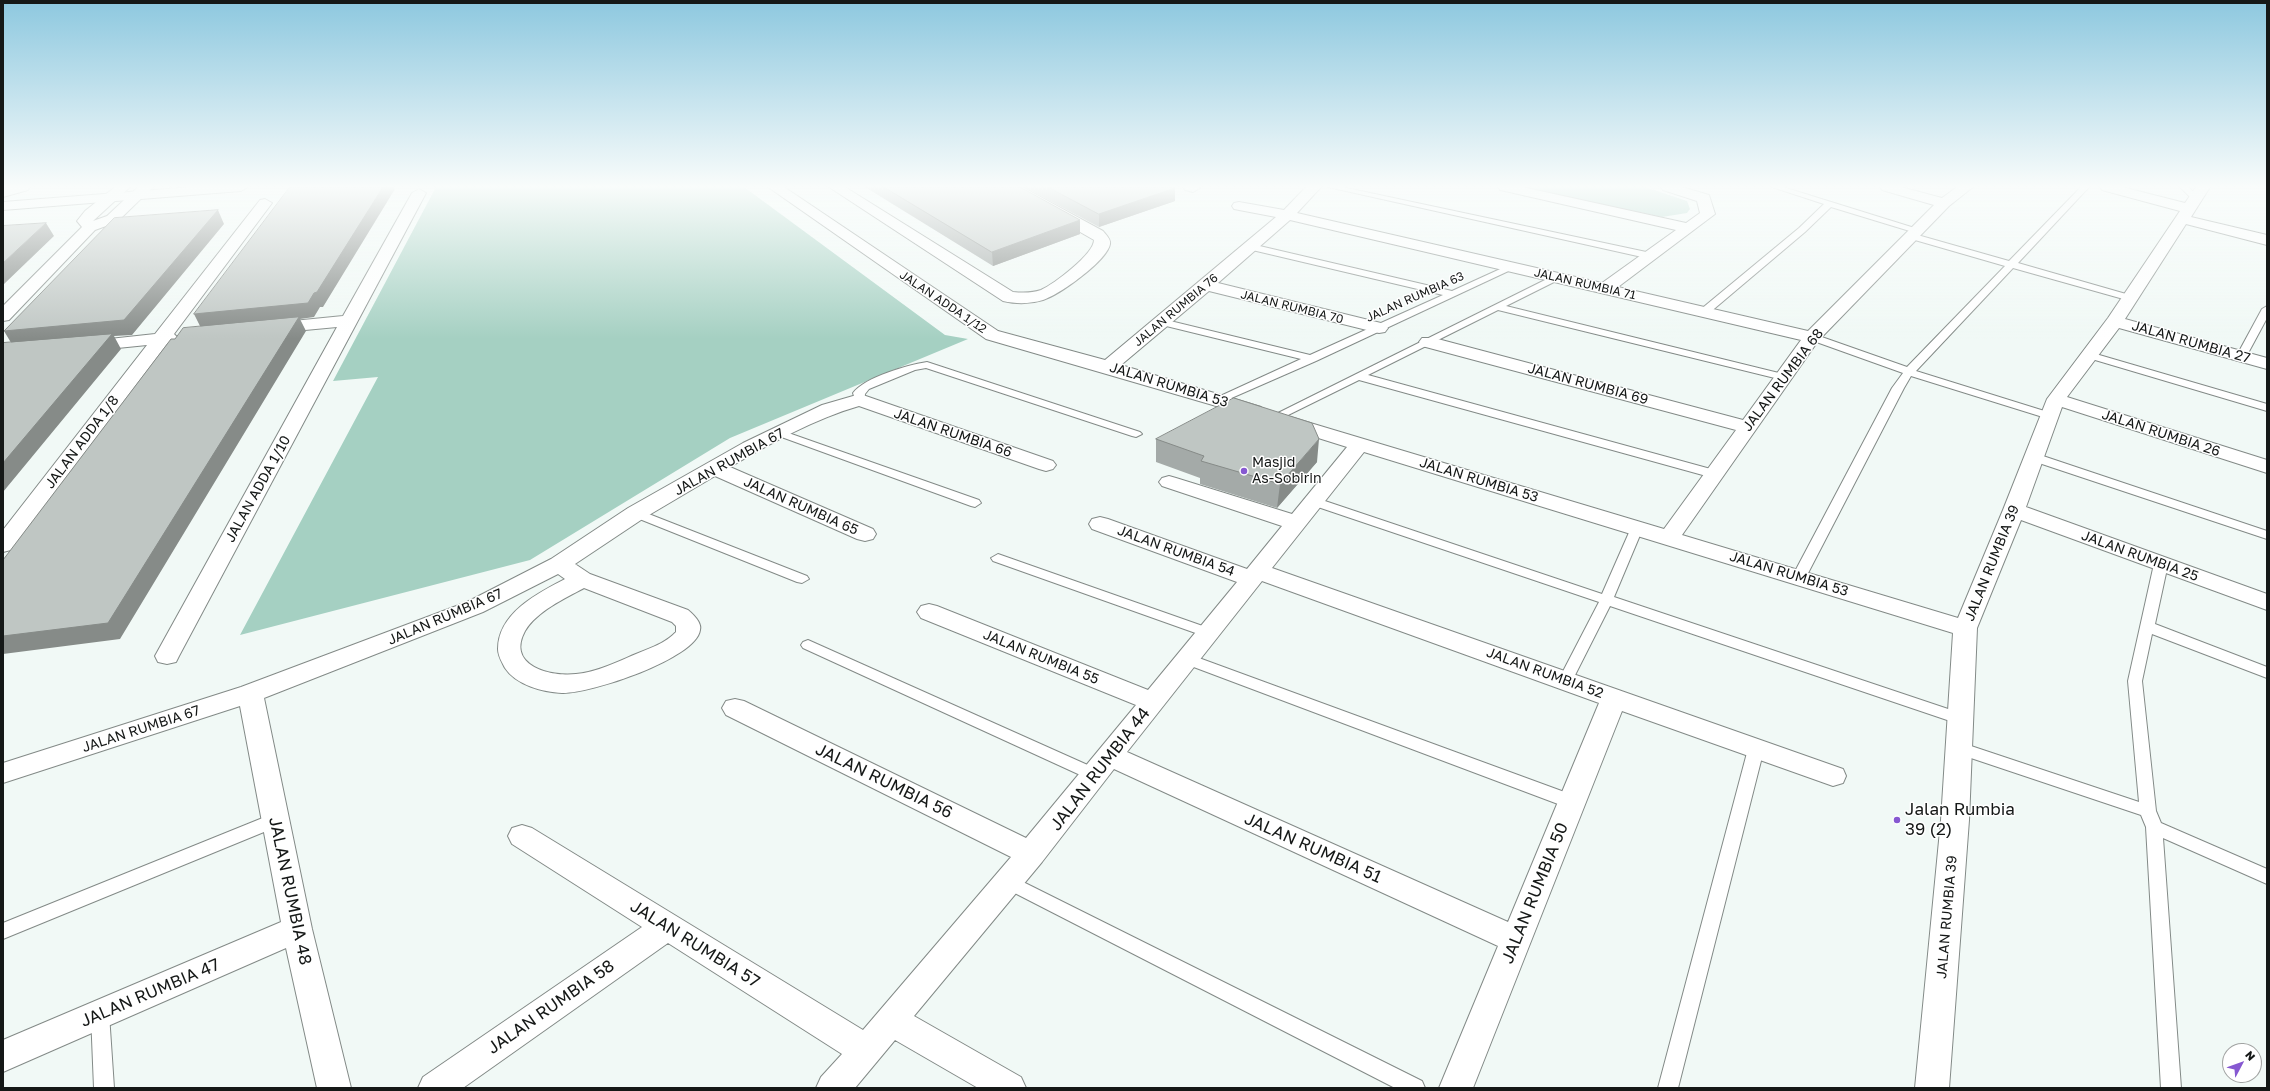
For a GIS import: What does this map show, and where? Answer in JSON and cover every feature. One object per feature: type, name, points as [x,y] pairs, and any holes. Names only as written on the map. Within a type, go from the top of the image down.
[{"type":"street","points":[[3,316],[79,238]]},
{"type":"street","name":"JALAN ADDA 1/8","points":[[3,545],[238,238]]},
{"type":"street","name":"JALAN ADDA 1/10","points":[[167,656],[395,238]]},
{"type":"street","name":"JALAN ADDA 1/12","points":[[850,238],[992,335]]},
{"type":"street","points":[[916,238],[1009,297],[1024,300],[1037,298],[1054,290],[1098,252],[1102,245],[1101,238]]},
{"type":"street","name":"JALAN RUMBIA 76","points":[[1108,367],[1261,238]]},
{"type":"street","name":"JALAN RUMBIA 71","points":[[1386,238],[1812,337]]},
{"type":"street","points":[[1605,289],[1676,238]]},
{"type":"street","name":"JALAN RUMBIA 68","points":[[1669,538],[1812,337],[1909,238]]},
{"type":"street","name":"JALAN RUMBIA 39","points":[[1932,1088],[1955,820],[1965,628],[2014,510],[2053,408],[2089,355],[2115,321],[2167,238]]},
{"type":"street","name":"JALAN RUMBIA 70","points":[[1204,285],[1379,328]]},
{"type":"street","points":[[255,330],[350,321]]},
{"type":"street","name":"JALAN RUMBIA 27","points":[[2115,321],[2267,364]]},
{"type":"street","name":"JALAN RUMBIA 53","points":[[992,335],[1220,400],[1274,418],[1965,628]]},
{"type":"street","points":[[74,347],[184,337]]},
{"type":"street","name":"JALAN RUMBIA 69","points":[[1428,342],[1747,427]]},
{"type":"street","name":"JALAN RUMBIA 67","points":[[3,774],[250,694],[460,614],[559,564],[636,513],[750,447],[829,409],[860,400]]},
{"type":"street","name":"JALAN RUMBIA 66","points":[[860,400],[1046,465]]},
{"type":"street","name":"JALAN RUMBIA 26","points":[[2053,408],[2267,467]]},
{"type":"street","name":"JALAN RUMBIA 44","points":[[834,1088],[867,1051],[891,1020],[1032,854],[1296,522],[1360,444]]},
{"type":"street","name":"JALAN RUMBIA 65","points":[[715,468],[865,534]]},
{"type":"street","points":[[1169,482],[1296,522]]},
{"type":"street","name":"JALAN RUMBIA 25","points":[[2014,510],[2267,602]]},
{"type":"street","name":"JALAN RUMBIA 54","points":[[1100,524],[1254,575]]},
{"type":"street","points":[[559,564],[582,579],[680,616],[687,620],[689,628],[686,635],[673,647],[626,668],[588,681],[555,685],[527,676],[512,659],[509,650],[512,631],[534,607],[582,579]]},
{"type":"street","name":"JALAN RUMBIA 52","points":[[1254,575],[1614,698],[1833,776]]},
{"type":"street","name":"JALAN RUMBIA 55","points":[[929,612],[1152,702]]},
{"type":"street","name":"JALAN RUMBIA 48","points":[[250,694],[297,929],[334,1088]]},
{"type":"street","name":"JALAN RUMBIA 50","points":[[1456,1088],[1614,698]]},
{"type":"street","name":"JALAN RUMBIA 56","points":[[735,708],[1032,854]]},
{"type":"street","name":"JALAN RUMBIA 51","points":[[1102,765],[1516,940]]},
{"type":"street","name":"JALAN RUMBIA 57","points":[[522,836],[867,1051]]},
{"type":"street","name":"JALAN RUMBIA 58","points":[[435,1088],[666,926]]},
{"type":"street","name":"JALAN RUMBIA 47","points":[[3,1056],[297,929]]},
{"type":"street","points":[[891,1020],[1009,1088]]},
{"type":"lane","points":[[1567,238],[1651,256]]},
{"type":"lane","points":[[1704,312],[1793,238]]},
{"type":"lane","points":[[1930,238],[2130,298]]},
{"type":"lane","points":[[1799,577],[1898,388],[1909,372],[2035,238]]},
{"type":"lane","points":[[1251,247],[1453,294]]},
{"type":"lane","name":"JALAN RUMBIA 63","points":[[1220,400],[1512,267]]},
{"type":"lane","points":[[1274,418],[1556,278]]},
{"type":"lane","points":[[1498,307],[1783,377]]},
{"type":"lane","points":[[2241,357],[2267,309]]},
{"type":"lane","points":[[1162,322],[1312,358]]},
{"type":"lane","points":[[1812,337],[1909,372],[2053,408]]},
{"type":"lane","points":[[2089,355],[2267,408]]},
{"type":"lane","points":[[860,400],[859,393],[864,387],[913,367],[927,365],[1136,434]]},
{"type":"lane","points":[[1358,376],[1714,474]]},
{"type":"lane","points":[[780,433],[976,503]]},
{"type":"lane","points":[[2034,457],[2267,536]]},
{"type":"lane","points":[[1313,501],[1606,601],[1961,719]]},
{"type":"lane","points":[[636,513],[802,579]]},
{"type":"lane","points":[[1565,681],[1606,601],[1638,528]]},
{"type":"lane","points":[[998,558],[1209,633]]},
{"type":"lane","points":[[2161,564],[2135,681],[2148,811],[2154,827],[2171,1088]]},
{"type":"lane","points":[[2148,627],[2267,674]]},
{"type":"lane","points":[[808,645],[1102,765]]},
{"type":"lane","points":[[1188,659],[1572,802]]},
{"type":"lane","points":[[1668,1088],[1756,748]]},
{"type":"lane","points":[[1959,748],[2148,811]]},
{"type":"lane","points":[[3,931],[275,820]]},
{"type":"lane","points":[[2154,827],[2267,877]]},
{"type":"lane","points":[[1009,882],[1415,1088]]},
{"type":"lane","points":[[100,1014],[104,1088]]},
{"type":"green space","points":[[409,238],[813,238],[945,335],[968,339],[730,438],[530,560],[240,635],[378,377],[333,381]]},
{"type":"building","points":[[3,238],[30,238],[3,263]]},
{"type":"building","points":[[95,238],[194,238],[124,320],[4,331]]},
{"type":"building","points":[[252,238],[351,238],[317,292],[314,293],[308,303],[194,314]]},
{"type":"building","points":[[969,238],[1031,238],[992,252]]},
{"type":"building","points":[[299,317],[108,623],[3,636],[3,560],[171,339],[175,339],[183,328]]},
{"type":"building","points":[[112,334],[3,463],[3,343]]},
{"type":"building","points":[[1234,398],[1312,423],[1319,439],[1280,484],[1201,461],[1204,456],[1156,439]]},
{"type":"place","name":"Masjid As-Sobirin","points":[[1244,471]]},
{"type":"place","name":"Jalan Rumbia 39 (2)","points":[[1897,820]]}]
